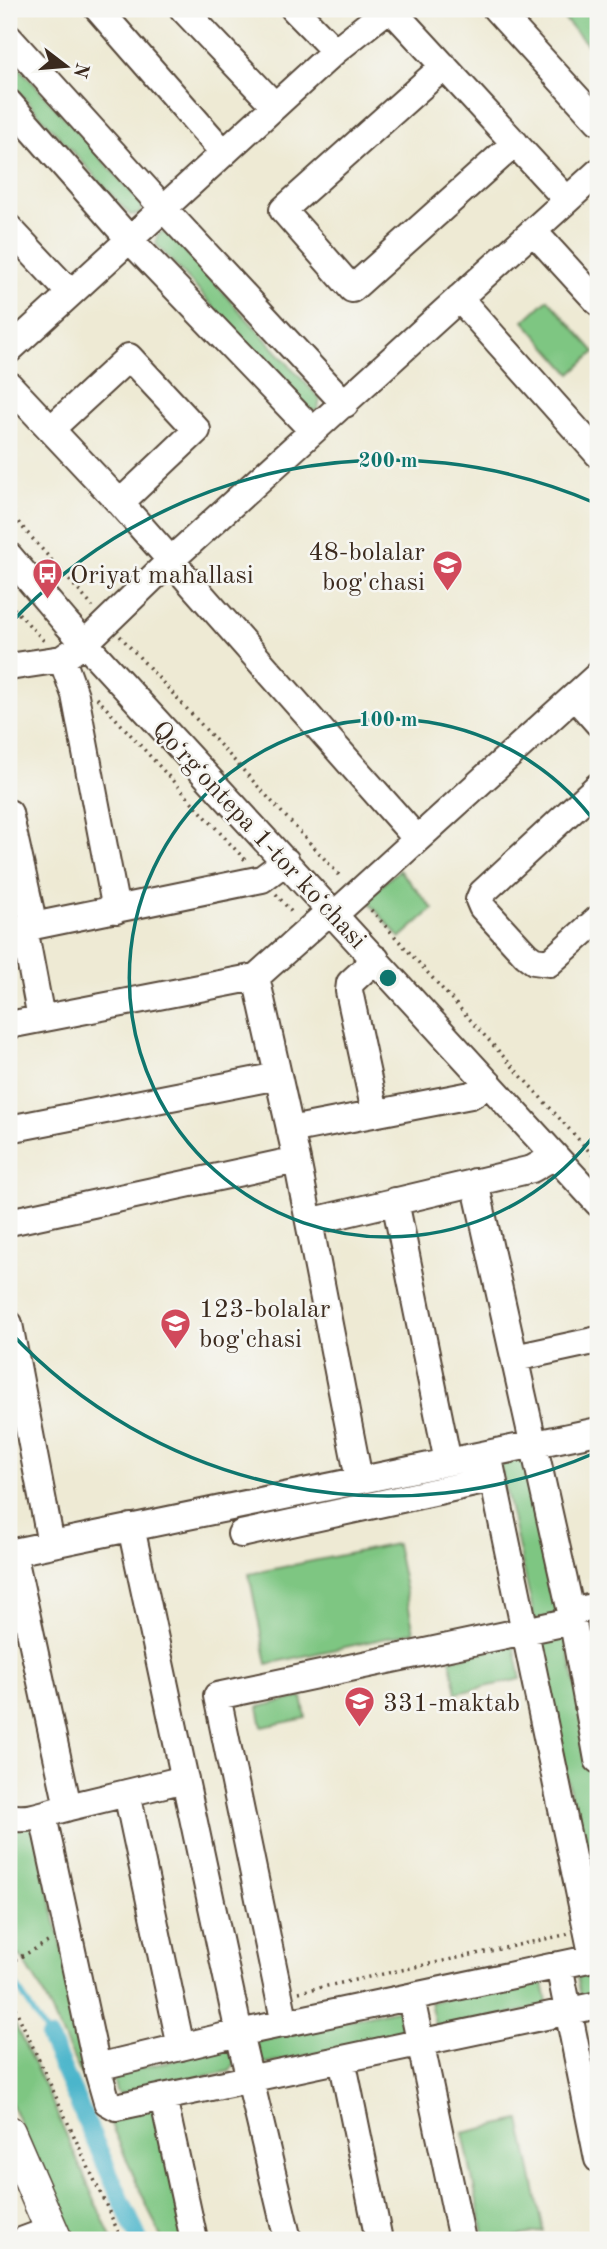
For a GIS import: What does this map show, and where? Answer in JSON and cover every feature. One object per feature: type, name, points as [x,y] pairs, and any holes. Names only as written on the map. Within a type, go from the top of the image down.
[{"type":"main road","points":[[9,2132],[42,2237]]},
{"type":"main road","points":[[9,2172],[42,2237]]},
{"type":"street","points":[[98,9],[224,153]]},
{"type":"street","points":[[183,9],[275,106]]},
{"type":"street","points":[[294,9],[335,51]]},
{"type":"street","points":[[9,350],[335,51],[390,9],[567,200]]},
{"type":"street","points":[[496,9],[598,121]]},
{"type":"street","points":[[9,38],[345,404]]},
{"type":"street","points":[[444,66],[283,210],[352,289],[515,143]]},
{"type":"street","points":[[9,103],[129,239],[313,431]]},
{"type":"street","points":[[9,667],[62,659],[85,643],[171,560],[598,172]]},
{"type":"street","points":[[9,228],[70,293]]},
{"type":"street","points":[[533,231],[598,302]]},
{"type":"street","points":[[459,298],[598,454]]},
{"type":"street","points":[[51,429],[129,357],[197,430],[120,503]]},
{"type":"street","points":[[9,385],[120,503],[417,839]]},
{"type":"street","name":"Qoʻrgʻontepa 1-tor koʻchasi","points":[[9,556],[85,643],[598,1203]]},
{"type":"street","points":[[62,659],[75,695],[116,909]]},
{"type":"street","points":[[9,1025],[257,976],[357,894],[598,675]]},
{"type":"street","points":[[575,696],[598,723]]},
{"type":"street","points":[[598,786],[482,893],[479,900],[482,907],[526,955],[541,964],[549,963],[598,919]]},
{"type":"street","points":[[9,813],[22,929],[41,1018]]},
{"type":"street","points":[[22,929],[262,879],[286,861]]},
{"type":"street","points":[[375,1112],[349,991],[350,983],[376,959]]},
{"type":"street","points":[[257,976],[297,1160],[359,1479]]},
{"type":"street","points":[[9,1129],[278,1076]]},
{"type":"street","points":[[290,1130],[471,1094],[489,1084]]},
{"type":"street","points":[[309,1222],[532,1169],[555,1156]]},
{"type":"street","points":[[9,1222],[297,1160]]},
{"type":"street","points":[[475,1182],[571,1616],[591,1692],[598,1760]]},
{"type":"street","points":[[395,1201],[448,1462]]},
{"type":"street","points":[[9,1324],[51,1544]]},
{"type":"street","points":[[515,1358],[598,1340]]},
{"type":"street","points":[[241,1534],[490,1466],[534,1444],[598,1431]]},
{"type":"street","points":[[490,1466],[448,1462],[11,1553],[56,1811],[68,1931],[97,2067],[107,2102],[116,2107],[598,2005]]},
{"type":"street","points":[[97,2067],[595,1958],[490,1466]]},
{"type":"street","points":[[131,1527],[239,2034],[288,2240]]},
{"type":"street","points":[[285,2024],[217,1696],[526,1630],[598,1606]]},
{"type":"street","points":[[9,1817],[19,1819],[185,1779]]},
{"type":"street","points":[[127,1793],[181,2047]]},
{"type":"street","points":[[559,1965],[598,2160]]},
{"type":"street","points":[[411,1998],[462,2240]]},
{"type":"street","points":[[342,2059],[379,2240]]},
{"type":"street","points":[[163,2097],[194,2240]]},
{"type":"path","points":[[9,512],[598,1161]]},
{"type":"path","points":[[9,603],[62,659]]},
{"type":"path","points":[[97,698],[302,923]]},
{"type":"path","points":[[280,1996],[588,1930]]},
{"type":"path","points":[[9,1963],[68,1931]]},
{"type":"path","points":[[9,1995],[122,2240]]},
{"type":"green space","points":[[555,9],[598,9],[598,56]]},
{"type":"green space","points":[[9,56],[142,204],[140,214],[130,215],[9,81]]},
{"type":"green space","points":[[161,232],[169,233],[320,399],[318,410],[308,411],[156,244],[157,236]]},
{"type":"green space","points":[[548,299],[595,352],[571,374],[524,321]]},
{"type":"green space","points":[[399,870],[433,909],[400,938],[366,899]]},
{"type":"green space","points":[[527,1455],[561,1614],[535,1620],[499,1460]]},
{"type":"green space","points":[[396,1544],[414,1632],[267,1664],[249,1574]]},
{"type":"green space","points":[[564,1630],[598,1798],[598,1922],[537,1639]]},
{"type":"green space","points":[[514,1645],[521,1679],[457,1693],[450,1659]]},
{"type":"green space","points":[[302,1697],[306,1718],[262,1727],[258,1707]]},
{"type":"green space","points":[[33,1823],[99,2113],[41,1989],[20,1955],[9,1963],[9,1826]]},
{"type":"green space","points":[[598,1967],[598,1995],[581,1998],[576,1971]]},
{"type":"green space","points":[[542,1979],[548,2006],[436,2029],[430,2002]]},
{"type":"green space","points":[[398,2009],[403,2037],[262,2064],[258,2062],[254,2042]]},
{"type":"green space","points":[[9,2012],[52,2102],[112,2240],[72,2240],[9,2098]]},
{"type":"green space","points":[[230,2047],[235,2063],[230,2071],[119,2094],[116,2091],[112,2075]]},
{"type":"green space","points":[[156,2108],[186,2240],[162,2240],[107,2115]]},
{"type":"green space","points":[[520,2120],[544,2231],[485,2240],[463,2133]]},
{"type":"waterway","points":[[9,1973],[49,2038]]},
{"type":"waterway","points":[[49,2038],[139,2240]]},
{"type":"place","name":"48-bolalar bog'chasi","points":[[448,593]]},
{"type":"place","name":"Oriyat mahallasi","points":[[47,601]]},
{"type":"place","name":"123-bolalar bog'chasi","points":[[176,1350]]},
{"type":"place","name":"331-maktab","points":[[360,1729]]}]
